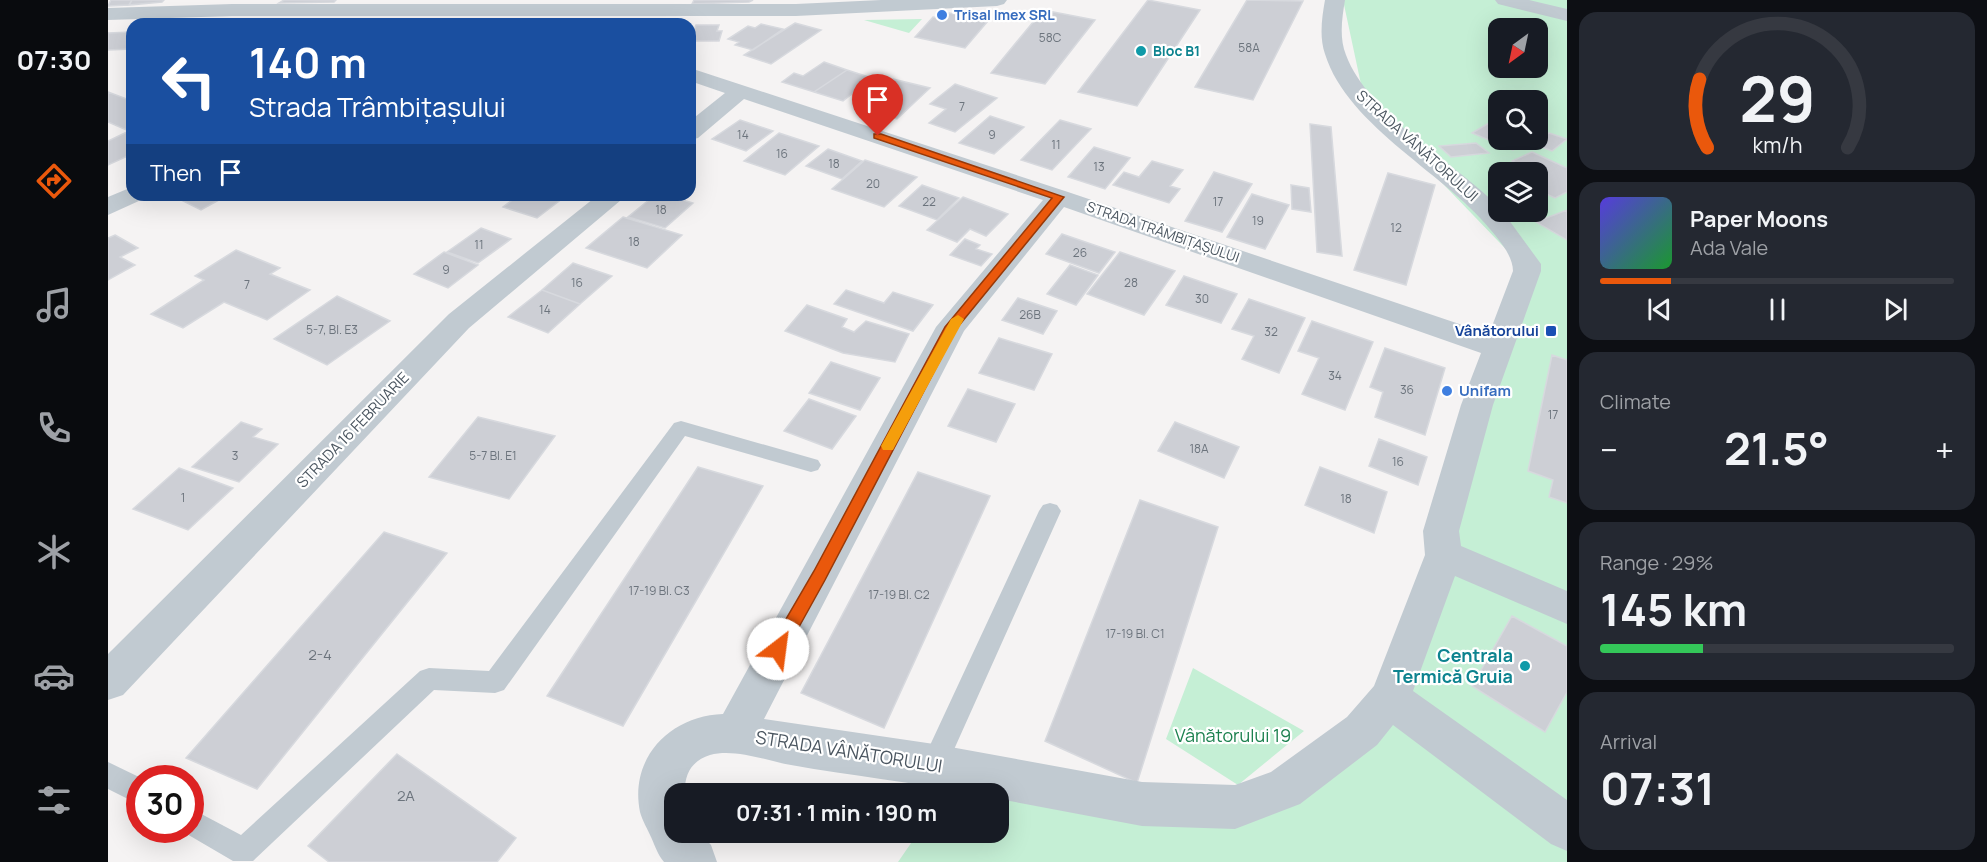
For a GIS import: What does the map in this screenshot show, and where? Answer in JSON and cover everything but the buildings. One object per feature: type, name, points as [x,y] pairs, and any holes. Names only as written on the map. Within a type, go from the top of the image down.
[{"type":"street","points":[[108,14],[169,10],[387,5],[415,16],[440,9],[776,5],[918,6],[997,0]]},
{"type":"street","name":"STRADA VÂNĂTORULUI","points":[[694,862],[677,842],[663,812],[662,775],[679,749],[706,735],[735,734],[792,745],[934,765],[1142,804],[1234,807],[1284,789],[1362,731],[1390,698],[1444,555],[1441,531],[1477,405],[1527,271],[1527,264],[1504,228],[1481,204],[1365,103],[1346,80],[1335,56],[1331,33],[1335,0]]},
{"type":"street","points":[[1505,0],[1567,15]]},
{"type":"street","points":[[440,9],[457,18]]},
{"type":"street","name":"STRADA TRÂMBIȚAȘULUI","points":[[696,76],[1059,197],[1499,348]]},
{"type":"street","points":[[696,128],[741,91]]},
{"type":"street","points":[[735,734],[778,649],[820,576],[951,327],[1059,197]]},
{"type":"street","points":[[108,207],[126,198]]},
{"type":"street","name":"STRADA 16 FEBRUARIE","points":[[108,681],[459,321],[607,201]]},
{"type":"street","points":[[1444,555],[1567,608]]},
{"type":"street","points":[[1390,698],[1567,828]]},
{"type":"lane","points":[[204,830],[249,857],[429,679],[495,682],[681,428],[811,465]]},
{"type":"lane","points":[[934,765],[1050,511]]},
{"type":"lane","points":[[108,775],[126,785]]},
{"type":"green space","points":[[1343,0],[1567,0],[1567,862],[898,862],[911,843],[1009,843],[1009,783],[953,783],[961,771],[1234,807],[1390,698],[1527,271],[1365,103]]},
{"type":"green space","points":[[922,19],[909,33],[864,20]]},
{"type":"green space","name":"Vânătorului 19","points":[[1193,668],[1304,731],[1238,785],[1166,739]]},
{"type":"slow traffic","points":[[888,446],[951,327],[958,319]]},
{"type":"place","name":"Trisal Imex SRL","points":[[942,15]]},
{"type":"place","name":"Bloc B1","points":[[1141,51]]},
{"type":"place","name":"Vânătorului","points":[[1551,331]]},
{"type":"place","name":"Unifam","points":[[1447,391]]},
{"type":"place","name":"Centrala Termică Gruia","points":[[1525,666]]},
{"type":"route","points":[[778,649],[820,576],[951,327],[1059,197],[878,136]]}]
